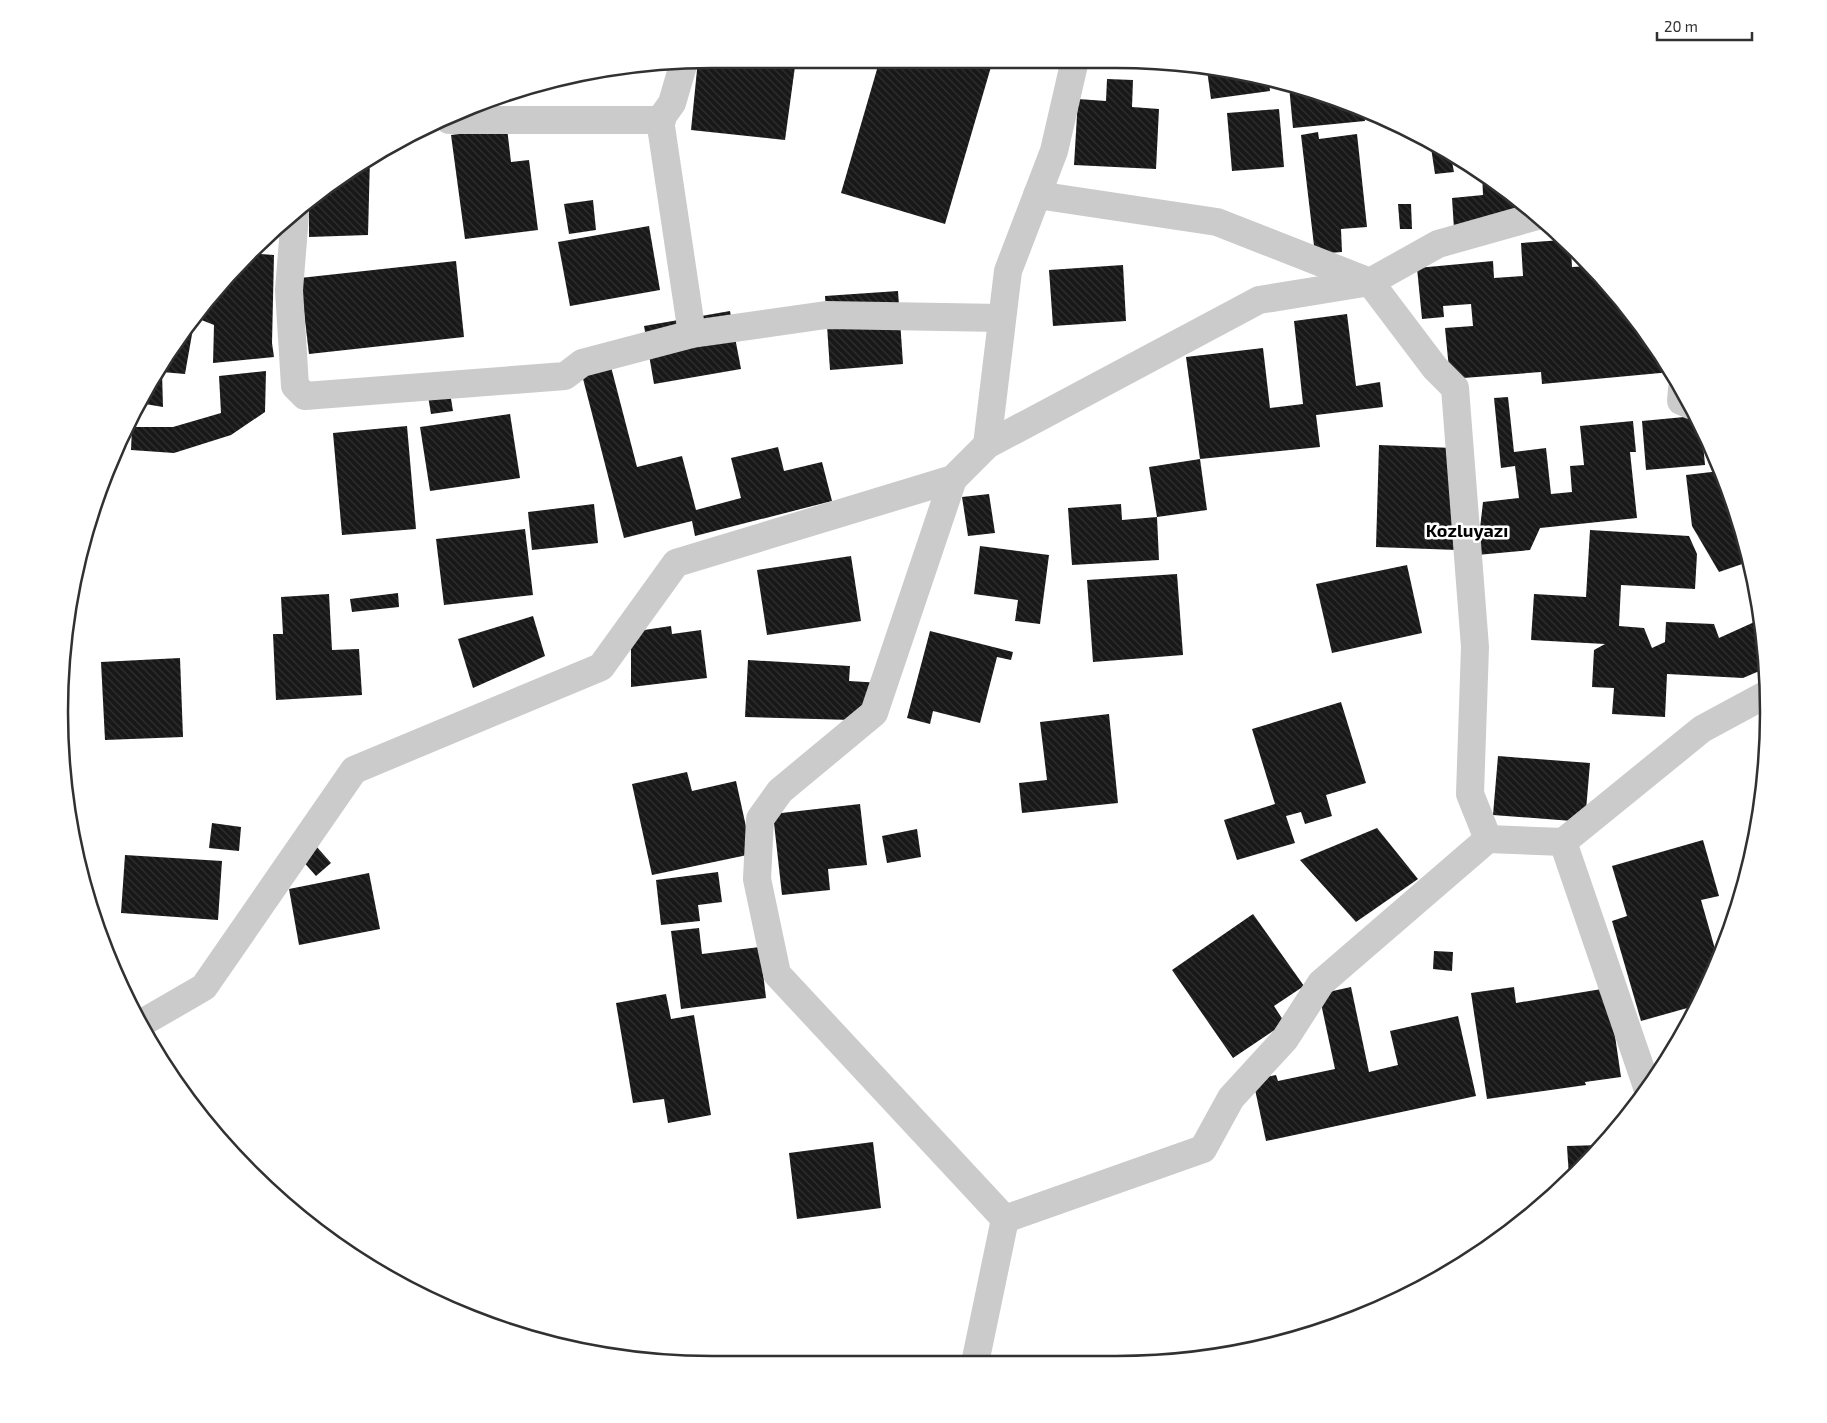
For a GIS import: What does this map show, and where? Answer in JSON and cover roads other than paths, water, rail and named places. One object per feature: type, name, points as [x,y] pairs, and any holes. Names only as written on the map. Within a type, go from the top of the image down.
[{"type":"street","points":[[987,445],[1008,271],[1054,151],[1073,68]]},
{"type":"street","points":[[682,69],[672,103],[662,120],[692,334]]},
{"type":"street","points":[[458,120],[662,120]]},
{"type":"street","points":[[1038,195],[1217,222],[1370,282],[1435,368],[1455,388],[1475,647],[1470,794],[1488,840]]},
{"type":"street","points":[[1005,1219],[777,974],[757,879],[760,819],[780,791],[874,713],[953,479],[987,445],[1258,300],[1370,282],[1438,244],[1529,218]]},
{"type":"street","points":[[295,221],[289,290],[295,386],[305,396],[565,376],[582,363],[692,334],[826,315],[1002,318]]},
{"type":"street","points":[[147,1020],[204,987],[354,770],[601,667],[676,562],[953,479]]},
{"type":"street","points":[[1005,1219],[1203,1149],[1231,1098],[1285,1039],[1321,983],[1488,840],[1563,842],[1702,729],[1759,698]]},
{"type":"street","points":[[1563,842],[1644,1079]]},
{"type":"street","points":[[976,1356],[1005,1219]]},
{"type":"district","name":"Kozluyazı","points":[[1467,531]]}]
